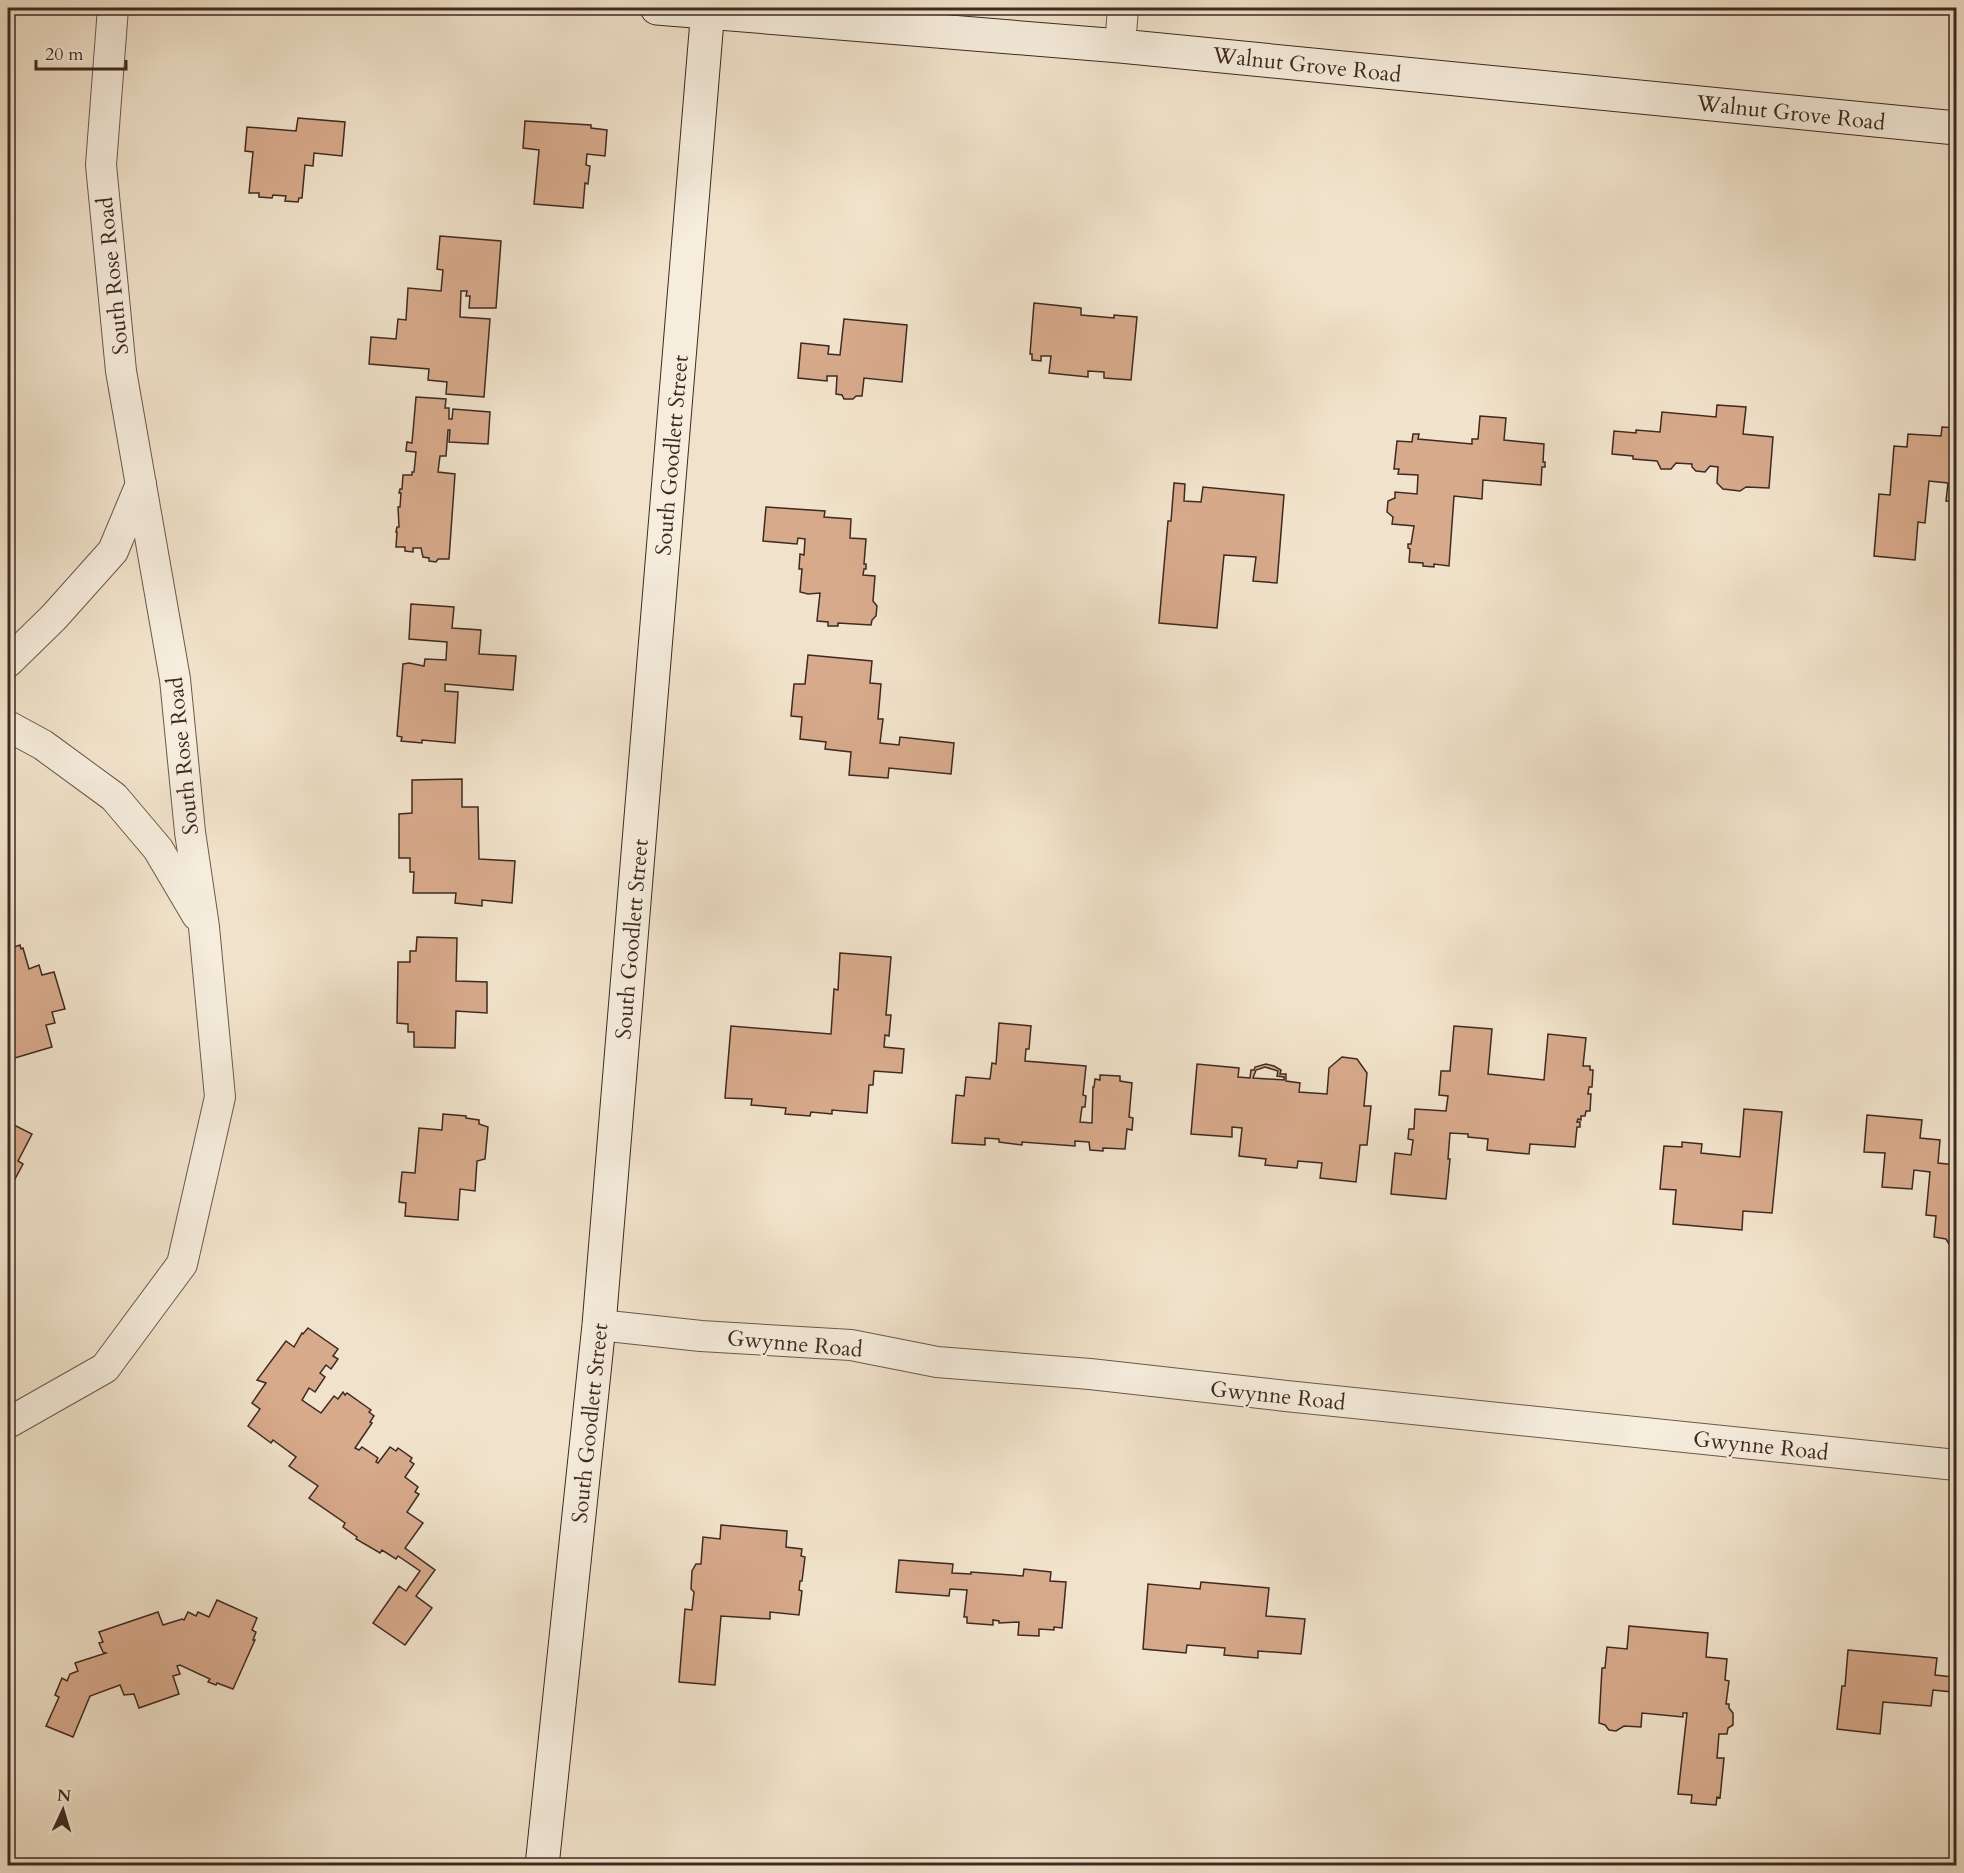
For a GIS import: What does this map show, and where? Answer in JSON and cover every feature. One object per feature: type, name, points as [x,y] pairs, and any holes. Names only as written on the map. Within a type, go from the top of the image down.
[{"type":"main road","name":"Walnut Grove Road","points":[[657,8],[708,10],[1120,46],[1956,128]]},
{"type":"main road","name":"South Goodlett Street","points":[[542,1866],[599,1325],[708,10]]},
{"type":"street","name":"South Rose Road","points":[[8,1423],[105,1368],[182,1264],[220,1096],[204,927],[190,832],[175,679],[121,371],[101,165],[113,8]]},
{"type":"street","points":[[1120,46],[1123,8]]},
{"type":"street","points":[[8,662],[54,617],[113,550],[141,483]]},
{"type":"street","points":[[8,726],[43,746],[114,797],[158,849],[204,927]]},
{"type":"street","name":"Gwynne Road","points":[[599,1325],[701,1336],[851,1346],[937,1362],[1090,1374],[1956,1465]]},
{"type":"building","points":[[298,118],[345,122],[342,156],[314,153],[313,166],[305,165],[302,198],[299,198],[298,202],[285,201],[286,196],[259,197],[259,193],[249,193],[253,152],[245,151],[247,127],[296,131]]},
{"type":"building","points":[[525,121],[591,125],[591,128],[607,130],[605,156],[587,154],[586,165],[590,166],[588,184],[585,183],[583,208],[534,204],[539,150],[523,148]]},
{"type":"building","points":[[440,236],[501,241],[496,308],[469,308],[470,296],[466,296],[467,291],[461,291],[460,317],[490,319],[484,397],[446,394],[447,382],[428,380],[429,369],[369,364],[371,337],[396,339],[398,319],[406,320],[408,288],[441,291],[443,270],[437,269]]},
{"type":"building","points":[[1034,303],[1081,308],[1081,315],[1114,318],[1114,315],[1137,317],[1131,380],[1104,378],[1104,372],[1088,371],[1088,377],[1049,373],[1051,356],[1041,356],[1041,361],[1032,360],[1032,354],[1030,354]]},
{"type":"building","points":[[844,319],[907,325],[902,382],[864,378],[862,396],[844,399],[842,395],[836,394],[837,376],[827,376],[827,381],[798,378],[801,343],[829,346],[828,354],[840,355]]},
{"type":"building","points":[[416,397],[446,399],[445,408],[449,408],[449,419],[452,419],[453,409],[490,412],[488,444],[449,442],[450,430],[448,430],[446,456],[440,456],[438,472],[455,474],[449,559],[438,559],[436,562],[423,557],[421,548],[413,548],[413,552],[405,551],[405,547],[396,547],[401,493],[399,493],[402,489],[403,475],[412,475],[414,472],[416,452],[406,451],[407,442],[412,443]]},
{"type":"building","points":[[1717,405],[1746,407],[1743,434],[1773,437],[1769,488],[1746,487],[1740,491],[1723,489],[1717,483],[1718,467],[1710,466],[1705,472],[1696,471],[1692,464],[1676,463],[1671,469],[1661,469],[1657,461],[1612,454],[1614,431],[1660,432],[1662,412],[1716,417]]},
{"type":"building","points":[[1480,416],[1506,418],[1504,440],[1544,444],[1545,467],[1542,467],[1541,485],[1483,480],[1482,499],[1454,496],[1449,566],[1434,564],[1434,567],[1423,566],[1423,563],[1409,562],[1408,544],[1411,544],[1414,526],[1392,524],[1393,517],[1387,512],[1388,501],[1395,498],[1395,492],[1417,494],[1418,475],[1398,474],[1399,469],[1394,469],[1397,441],[1412,442],[1413,434],[1419,434],[1418,439],[1472,444],[1472,439],[1478,439]]},
{"type":"building","points":[[1942,427],[1956,428],[1956,502],[1946,501],[1948,483],[1929,481],[1925,523],[1918,522],[1915,560],[1874,556],[1879,494],[1890,495],[1894,446],[1907,447],[1908,434],[1941,436]]},
{"type":"building","points":[[1174,483],[1185,484],[1184,501],[1201,502],[1203,487],[1284,495],[1277,583],[1253,581],[1256,557],[1224,555],[1217,628],[1159,623],[1168,521],[1171,521]]},
{"type":"building","points":[[766,507],[825,511],[824,517],[851,519],[850,538],[866,539],[864,564],[866,564],[866,569],[863,575],[875,576],[873,601],[877,606],[876,616],[871,625],[838,623],[838,626],[828,626],[828,622],[817,621],[820,593],[800,592],[802,569],[799,569],[800,554],[804,555],[805,539],[798,538],[797,544],[763,541]]},
{"type":"building","points":[[411,604],[454,607],[452,628],[481,630],[479,654],[516,656],[513,690],[445,684],[445,691],[458,692],[455,743],[401,741],[402,737],[397,736],[403,664],[424,666],[425,659],[446,660],[447,642],[409,639]]},
{"type":"building","points":[[808,655],[872,661],[870,683],[881,684],[878,719],[883,719],[880,743],[899,745],[900,737],[954,743],[951,774],[889,768],[888,778],[849,775],[851,752],[825,749],[826,742],[800,739],[802,717],[791,716],[794,684],[805,684]]},
{"type":"building","points":[[462,779],[462,807],[478,807],[479,859],[515,861],[512,903],[482,900],[482,906],[455,903],[456,893],[413,893],[414,872],[410,872],[410,858],[399,858],[399,814],[412,813],[412,780]]},
{"type":"building","points":[[417,937],[457,938],[456,981],[487,982],[487,1013],[456,1011],[455,1048],[414,1047],[414,1032],[408,1032],[408,1024],[397,1023],[398,962],[410,962],[410,951],[416,951]]},
{"type":"building","points":[[20,945],[29,969],[39,965],[42,975],[54,972],[65,1009],[52,1012],[55,1023],[46,1025],[52,1047],[8,1060],[8,949]]},
{"type":"building","points":[[840,953],[891,957],[886,1015],[891,1015],[889,1036],[885,1035],[884,1047],[904,1049],[902,1073],[874,1071],[873,1085],[869,1085],[867,1113],[832,1110],[832,1114],[811,1112],[810,1116],[785,1114],[786,1108],[751,1105],[752,1099],[725,1098],[731,1026],[831,1034],[834,989],[838,990]]},
{"type":"building","points":[[999,1023],[1031,1026],[1029,1049],[1026,1049],[1025,1061],[1086,1066],[1083,1095],[1086,1096],[1085,1107],[1082,1107],[1080,1122],[1092,1123],[1093,1087],[1095,1079],[1100,1080],[1100,1075],[1120,1076],[1120,1081],[1132,1083],[1129,1117],[1133,1118],[1132,1130],[1127,1129],[1125,1149],[1090,1150],[1089,1142],[1075,1141],[1075,1146],[1022,1142],[1022,1145],[985,1138],[985,1145],[952,1143],[956,1095],[964,1096],[966,1077],[990,1079],[992,1063],[996,1064]]},
{"type":"building","points":[[1454,1026],[1492,1029],[1488,1074],[1544,1080],[1548,1034],[1586,1038],[1583,1066],[1590,1066],[1590,1070],[1593,1070],[1592,1087],[1589,1087],[1588,1094],[1591,1094],[1590,1111],[1586,1111],[1585,1116],[1581,1116],[1581,1120],[1578,1119],[1580,1127],[1577,1127],[1575,1147],[1530,1144],[1529,1154],[1487,1150],[1488,1139],[1468,1137],[1468,1134],[1450,1133],[1446,1199],[1391,1194],[1395,1153],[1411,1155],[1413,1140],[1408,1139],[1409,1129],[1414,1129],[1415,1109],[1446,1111],[1448,1096],[1439,1095],[1441,1071],[1450,1071]]},
{"type":"building","points":[[1342,1057],[1357,1059],[1367,1073],[1364,1106],[1371,1106],[1367,1145],[1360,1145],[1356,1182],[1320,1178],[1322,1163],[1298,1161],[1297,1168],[1265,1165],[1266,1159],[1239,1156],[1242,1128],[1232,1127],[1232,1137],[1191,1134],[1197,1064],[1239,1068],[1238,1077],[1250,1078],[1251,1070],[1266,1064],[1281,1070],[1280,1074],[1286,1074],[1286,1081],[1300,1083],[1299,1092],[1327,1094],[1329,1068]],"holes":[[[1265,1067],[1278,1071],[1277,1076],[1284,1077],[1284,1080],[1253,1078],[1256,1070]]]},
{"type":"building","points":[[1744,1109],[1782,1112],[1772,1213],[1743,1211],[1742,1230],[1673,1224],[1676,1190],[1660,1189],[1664,1146],[1682,1147],[1682,1142],[1702,1144],[1701,1153],[1740,1157]]},
{"type":"building","points":[[443,1114],[466,1116],[466,1118],[479,1120],[479,1124],[488,1127],[485,1159],[477,1161],[475,1191],[460,1189],[458,1220],[405,1216],[406,1203],[399,1202],[402,1172],[415,1173],[419,1128],[442,1130]]},
{"type":"building","points":[[1867,1115],[1922,1120],[1920,1138],[1940,1140],[1938,1163],[1956,1165],[1956,1244],[1949,1244],[1946,1239],[1934,1237],[1936,1216],[1926,1215],[1930,1172],[1914,1170],[1912,1189],[1882,1187],[1885,1153],[1864,1152]]},
{"type":"building","points":[[12,1124],[32,1134],[18,1161],[23,1164],[8,1192],[8,1132]]},
{"type":"building","points":[[308,1328],[338,1349],[333,1356],[338,1359],[331,1369],[326,1365],[320,1373],[325,1377],[315,1392],[309,1388],[302,1400],[321,1413],[334,1396],[338,1399],[343,1392],[345,1395],[347,1393],[371,1410],[369,1412],[374,1416],[370,1422],[372,1423],[355,1448],[359,1450],[362,1447],[378,1458],[376,1462],[378,1463],[390,1447],[396,1451],[398,1448],[412,1458],[410,1461],[414,1464],[405,1477],[418,1487],[415,1492],[419,1494],[407,1512],[423,1523],[405,1548],[435,1570],[416,1596],[432,1608],[405,1645],[373,1623],[399,1586],[406,1591],[420,1571],[398,1556],[396,1559],[382,1550],[380,1553],[356,1539],[357,1537],[343,1527],[345,1523],[309,1498],[318,1486],[289,1466],[296,1457],[273,1440],[271,1443],[248,1426],[260,1409],[252,1403],[266,1383],[257,1380],[286,1341],[294,1347],[302,1333]]},
{"type":"building","points":[[721,1525],[787,1531],[786,1547],[802,1549],[801,1556],[805,1557],[799,1590],[802,1591],[799,1615],[770,1612],[770,1619],[721,1616],[715,1685],[679,1682],[685,1609],[692,1610],[694,1592],[691,1589],[692,1571],[696,1564],[701,1564],[703,1537],[720,1539]]},
{"type":"building","points":[[899,1560],[953,1564],[952,1573],[971,1574],[971,1572],[1023,1576],[1024,1569],[1051,1572],[1050,1581],[1066,1582],[1062,1628],[1039,1629],[1039,1636],[1018,1635],[1019,1622],[999,1623],[993,1620],[993,1625],[967,1623],[967,1617],[964,1617],[967,1590],[950,1589],[949,1596],[896,1592]]},
{"type":"building","points":[[1201,1582],[1269,1588],[1266,1616],[1305,1619],[1301,1654],[1258,1651],[1258,1658],[1224,1655],[1225,1648],[1187,1645],[1186,1653],[1143,1649],[1148,1584],[1200,1589]]},
{"type":"building","points":[[217,1600],[257,1618],[252,1630],[256,1632],[253,1640],[255,1640],[233,1689],[208,1682],[210,1679],[180,1665],[177,1666],[180,1674],[173,1676],[179,1694],[139,1708],[134,1694],[124,1695],[120,1685],[90,1696],[73,1737],[46,1726],[59,1697],[55,1695],[62,1678],[67,1681],[70,1674],[78,1671],[75,1663],[106,1653],[103,1652],[99,1643],[103,1642],[99,1632],[158,1612],[163,1625],[184,1620],[188,1612],[196,1616],[198,1612],[209,1617]]},
{"type":"building","points":[[1629,1626],[1708,1633],[1706,1657],[1727,1659],[1725,1680],[1729,1681],[1726,1704],[1729,1704],[1733,1713],[1733,1725],[1728,1728],[1727,1734],[1719,1734],[1717,1758],[1724,1758],[1720,1798],[1717,1797],[1716,1805],[1691,1803],[1692,1795],[1678,1794],[1687,1713],[1683,1713],[1683,1717],[1642,1713],[1641,1727],[1624,1726],[1616,1731],[1609,1730],[1605,1725],[1599,1723],[1602,1668],[1605,1668],[1607,1647],[1627,1649]]},
{"type":"building","points":[[1848,1650],[1937,1658],[1935,1675],[1953,1677],[1953,1669],[1956,1669],[1956,1720],[1950,1719],[1952,1692],[1933,1690],[1931,1706],[1883,1702],[1880,1734],[1837,1729],[1842,1686],[1845,1686]]}]
